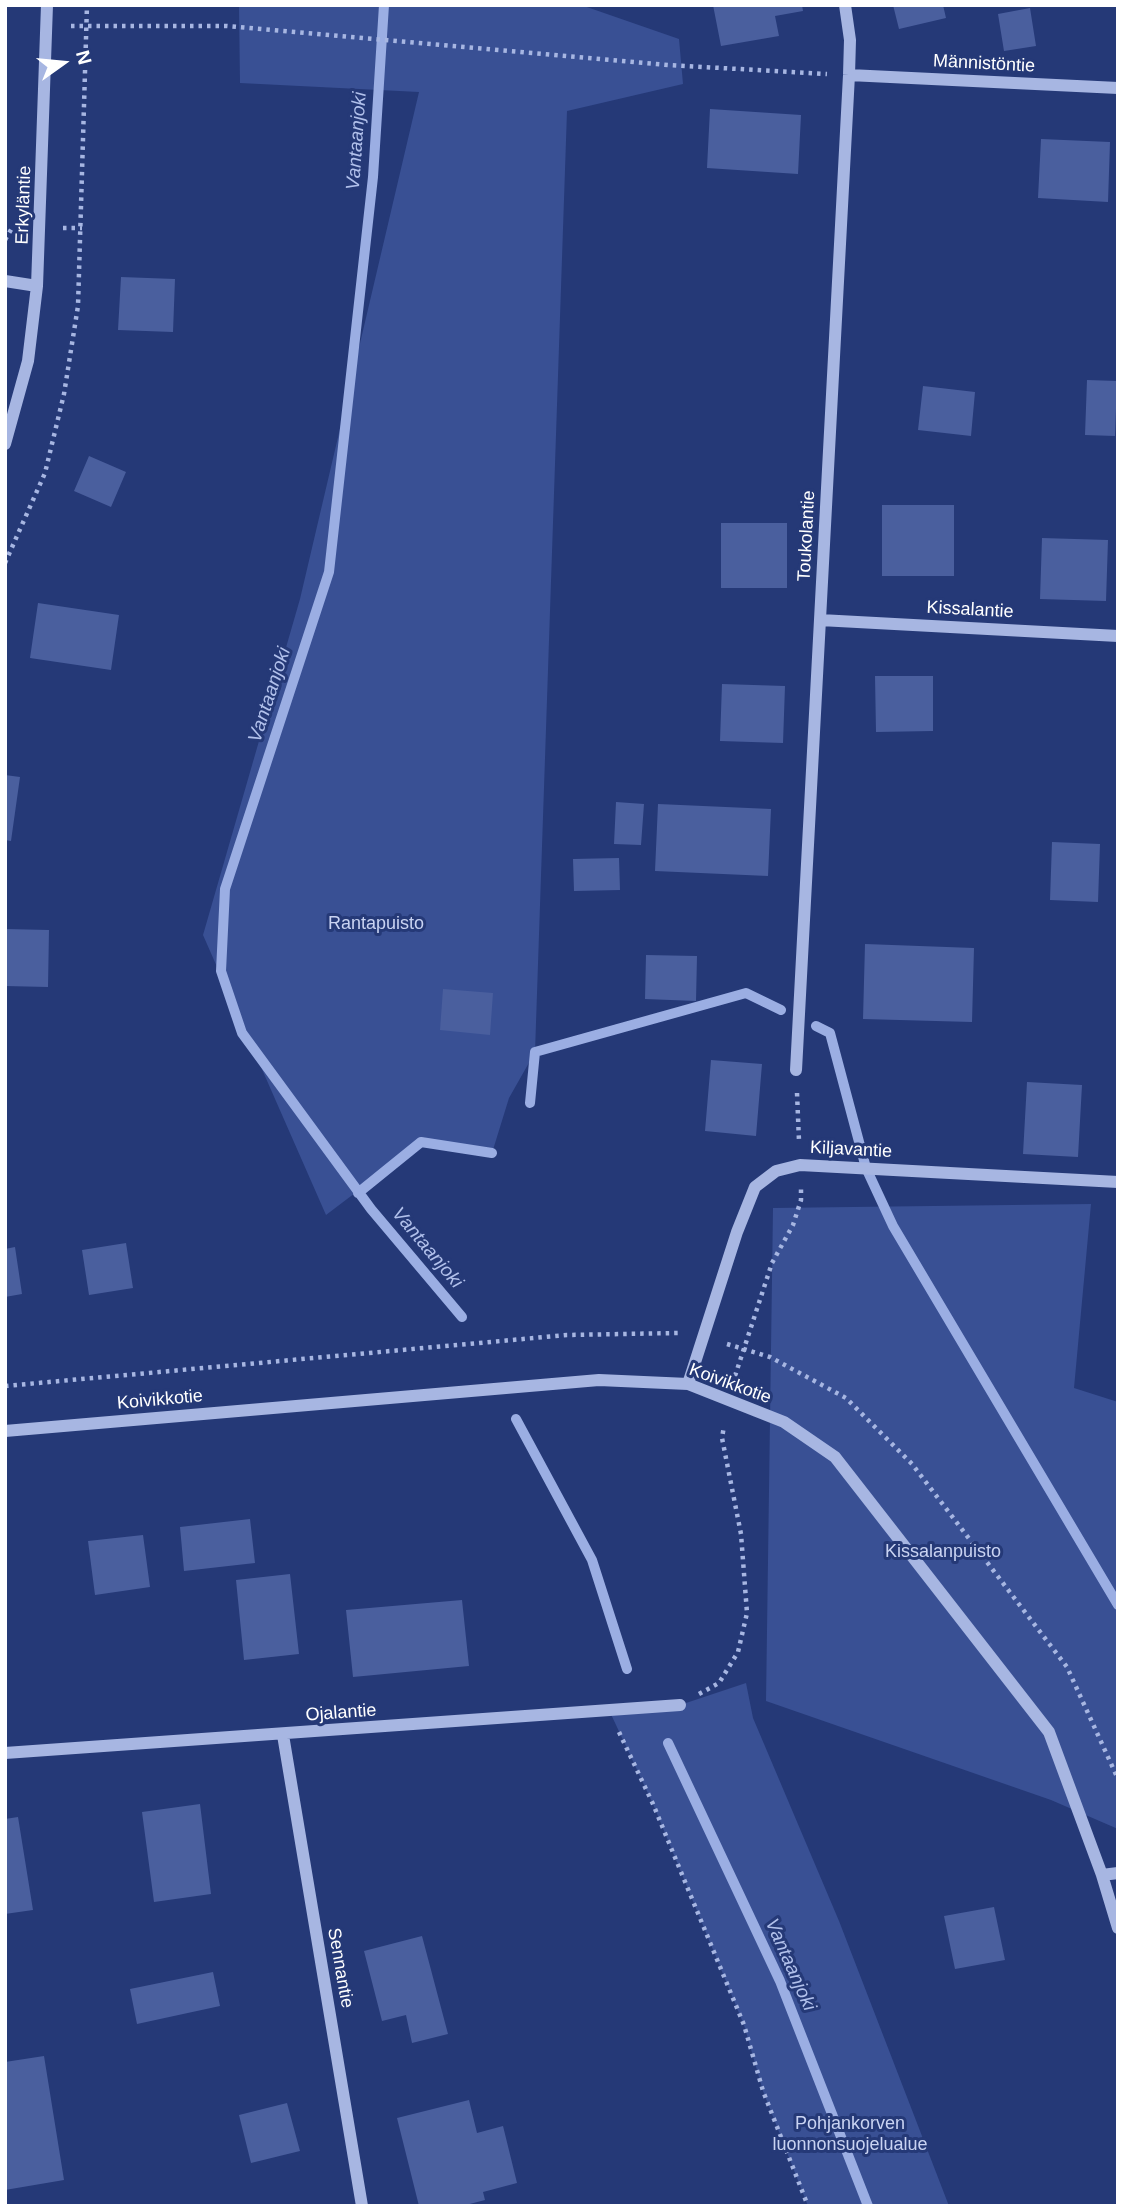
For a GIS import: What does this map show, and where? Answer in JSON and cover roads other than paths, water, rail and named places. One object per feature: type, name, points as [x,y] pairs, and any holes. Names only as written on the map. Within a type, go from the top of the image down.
[{"type":"street","name":"Erkyläntie","points":[[5,444],[28,361],[37,286],[47,5]]},
{"type":"street","name":"Toukolantie","points":[[796,1070],[849,75],[850,40],[845,5]]},
{"type":"street","name":"Männistöntie","points":[[849,75],[1118,88]]},
{"type":"street","points":[[5,281],[37,286]]},
{"type":"street","name":"Kissalantie","points":[[820,620],[1118,636]]},
{"type":"street","name":"Kiljavantie","points":[[688,1384],[737,1232],[755,1186],[776,1171],[800,1165],[1118,1182]]},
{"type":"street","name":"Koivikkotie","points":[[5,1431],[599,1380],[688,1384],[784,1422],[835,1457],[1049,1732],[1102,1875],[1118,1928]]},
{"type":"street","name":"Ojalantie","points":[[5,1753],[680,1705]]},
{"type":"street","name":"Sennantie","points":[[283,1735],[362,2206]]},
{"type":"street","points":[[1102,1875],[1118,1873]]},
{"type":"waterway","name":"Vantaanjoki","points":[[384,5],[373,177],[329,572],[225,889],[221,971],[242,1033],[371,1209],[462,1317]]},
{"type":"waterway","points":[[530,1103],[535,1052],[746,993],[781,1010]]},
{"type":"waterway","points":[[816,1026],[830,1033],[866,1168],[893,1226],[1118,1605]]},
{"type":"waterway","points":[[358,1193],[421,1142],[492,1153]]},
{"type":"waterway","name":"Vantaanjoki","points":[[516,1419],[592,1560],[627,1669]]},
{"type":"waterway","name":"Vantaanjoki","points":[[668,1743],[780,1981],[868,2206]]},
{"type":"park label","name":"Rantapuisto","points":[[376,924]]},
{"type":"park label","name":"Kissalanpuisto","points":[[943,1552]]},
{"type":"park label","name":"Pohjankorven luonnonsuojelualue","points":[[850,2134]]}]
